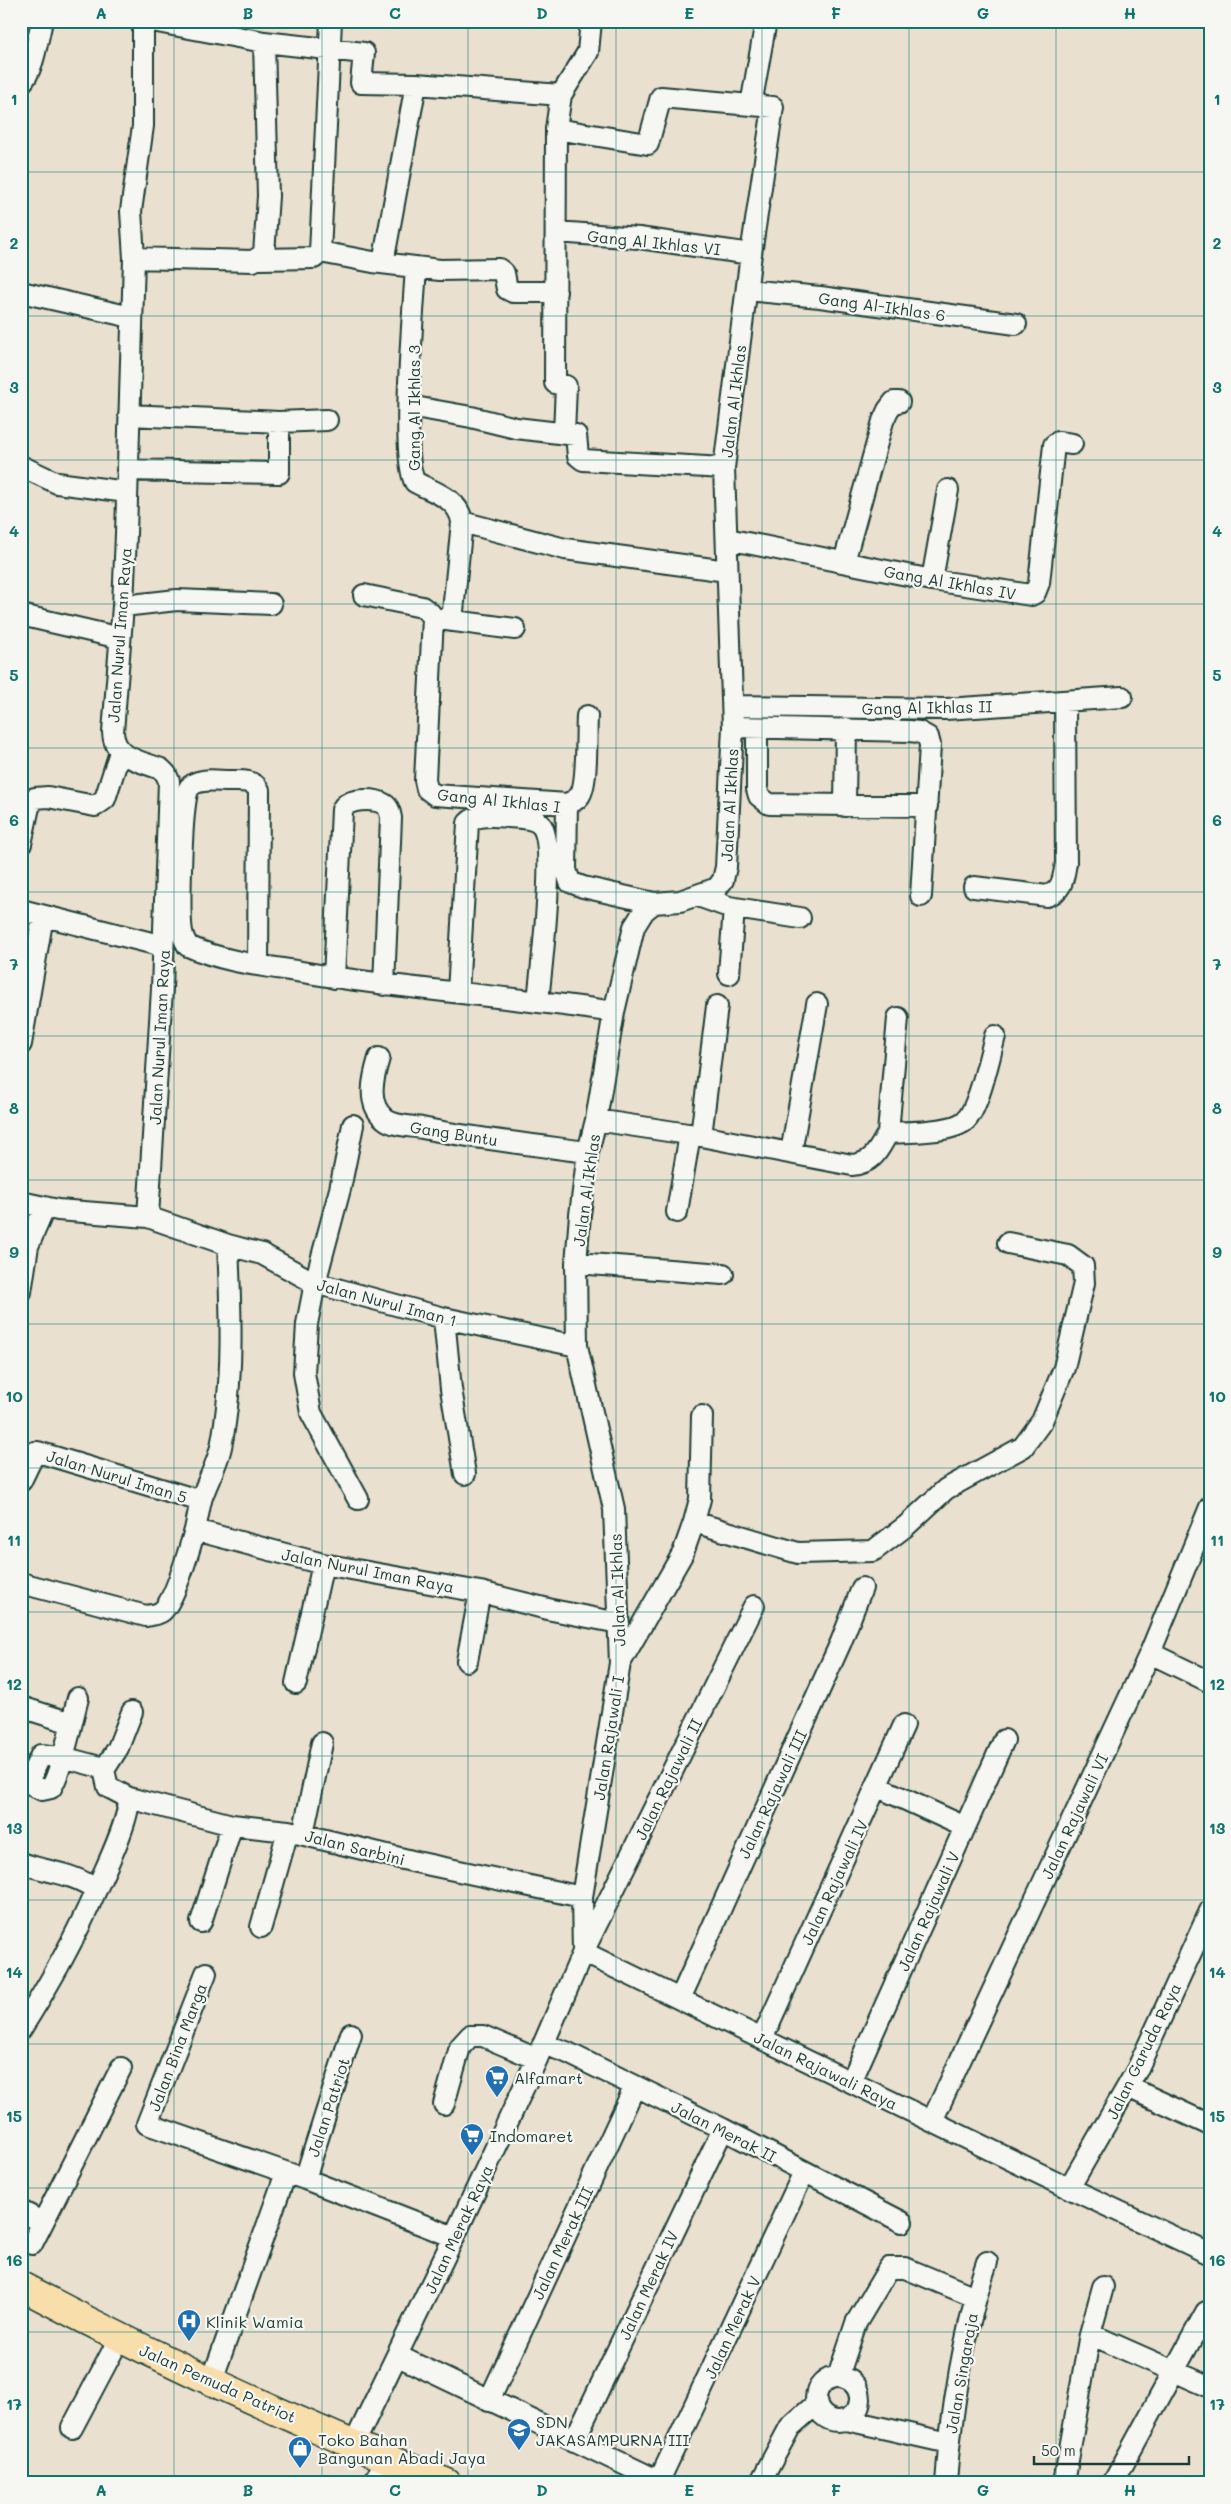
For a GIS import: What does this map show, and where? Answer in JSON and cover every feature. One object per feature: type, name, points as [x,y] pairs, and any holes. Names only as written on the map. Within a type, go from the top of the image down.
[{"type":"main road","name":"Jalan Pemuda Patriot","points":[[21,2286],[120,2339],[354,2444],[447,2483]]},
{"type":"street","points":[[21,83],[26,79],[29,71],[42,21]]},
{"type":"street","name":"Jalan Nurul Iman Raya","points":[[143,21],[143,126],[131,211],[134,258],[127,492],[123,606],[113,741],[120,752],[161,769],[168,776],[156,1106],[148,1217]]},
{"type":"street","points":[[152,21],[264,42],[330,51],[364,53],[361,83],[416,84],[561,95]]},
{"type":"street","points":[[134,258],[254,261],[260,259],[314,258],[320,252],[331,21]]},
{"type":"street","points":[[564,433],[566,386],[555,383],[556,129],[561,95],[588,52],[591,21]]},
{"type":"street","points":[[556,129],[648,144],[661,97],[751,105],[766,21]]},
{"type":"street","points":[[260,259],[264,254],[268,196],[264,42]]},
{"type":"street","points":[[383,263],[416,84]]},
{"type":"street","name":"Jalan Al Ikhlas","points":[[620,1663],[614,1509],[577,1346],[576,1263],[588,1152],[596,1120],[614,1012],[634,927],[644,911],[654,904],[680,901],[717,888],[723,880],[726,867],[733,706],[724,468],[751,254],[773,108],[751,105]]},
{"type":"street","name":"Gang Al Ikhlas VI","points":[[556,232],[639,238],[751,254]]},
{"type":"street","points":[[320,252],[383,263],[440,270],[499,269],[504,273],[507,288],[512,292],[556,292]]},
{"type":"street","name":"Gang Al Ikhlas 3","points":[[416,267],[409,406],[410,474],[415,482],[453,502],[458,508],[462,522]]},
{"type":"street","name":"Gang Al-Ikhlas 6","points":[[747,290],[820,297],[1016,324]]},
{"type":"street","points":[[21,292],[131,318]]},
{"type":"street","points":[[844,562],[883,422],[890,406],[894,402],[899,402]]},
{"type":"street","points":[[409,406],[471,416],[516,428],[564,433],[578,437],[578,456],[583,460],[724,468]]},
{"type":"street","points":[[129,415],[279,422],[327,420]]},
{"type":"street","points":[[127,470],[279,473],[279,422]]},
{"type":"street","name":"Gang Al Ikhlas IV","points":[[727,539],[932,580],[1025,595],[1035,593],[1039,583],[1054,445],[1058,442],[1072,444]]},
{"type":"street","points":[[21,466],[57,483],[127,492]]},
{"type":"street","points":[[932,580],[948,490]]},
{"type":"street","points":[[452,621],[462,522],[565,549],[728,571]]},
{"type":"street","points":[[364,595],[422,607],[430,613],[432,618],[515,629]]},
{"type":"street","points":[[123,606],[177,600],[271,604]]},
{"type":"street","points":[[21,615],[120,638]]},
{"type":"street","name":"Gang Al Ikhlas I","points":[[432,618],[425,780],[427,789],[438,796],[567,804],[566,870],[570,882],[583,887],[654,904]]},
{"type":"street","name":"Gang Al Ikhlas II","points":[[733,706],[946,709],[1065,703],[1122,697]]},
{"type":"street","points":[[974,887],[1047,896],[1057,892],[1062,885],[1066,863],[1065,703]]},
{"type":"street","points":[[567,804],[580,796],[583,788],[587,716]]},
{"type":"street","points":[[733,727],[846,728],[919,732],[928,737],[930,745],[922,896]]},
{"type":"street","points":[[757,728],[757,789],[763,800],[776,804],[927,806]]},
{"type":"street","points":[[845,806],[846,728]]},
{"type":"street","points":[[21,844],[29,807],[35,798],[48,797],[95,806],[101,803],[105,799],[120,752]]},
{"type":"street","points":[[258,965],[259,790],[257,786],[249,782],[206,780],[194,783],[186,792],[185,800],[182,913],[183,938],[188,946],[197,950],[258,965],[334,978],[384,985],[538,1000],[614,1012]]},
{"type":"street","points":[[334,978],[342,810],[344,805],[349,802],[380,802],[388,808],[391,818],[384,985]]},
{"type":"street","points":[[458,992],[468,823],[476,818],[490,817],[530,819],[540,823],[545,831],[548,844],[546,904],[538,1000]]},
{"type":"street","points":[[698,896],[714,904],[800,918]]},
{"type":"street","points":[[729,974],[734,908]]},
{"type":"street","points":[[21,910],[163,946]]},
{"type":"street","points":[[21,1044],[43,916]]},
{"type":"street","points":[[791,1153],[817,1004]]},
{"type":"street","points":[[677,1212],[695,1135],[717,1006]]},
{"type":"street","points":[[596,1120],[695,1135],[852,1165],[870,1161],[875,1156],[888,1133],[898,1018]]},
{"type":"street","points":[[888,1133],[954,1126],[966,1120],[974,1107],[995,1036]]},
{"type":"street","name":"Gang Buntu","points":[[379,1058],[372,1081],[373,1095],[376,1109],[386,1120],[429,1130],[588,1152]]},
{"type":"street","points":[[353,1125],[340,1189],[315,1283],[307,1324],[304,1373],[311,1413],[358,1499]]},
{"type":"street","name":"Jalan Nurul Iman 1","points":[[21,1202],[45,1207],[148,1217],[228,1245],[262,1254],[315,1283],[444,1318],[577,1346]]},
{"type":"street","points":[[21,1292],[28,1246],[45,1207]]},
{"type":"street","points":[[694,1522],[798,1553],[873,1551],[906,1526],[946,1489],[1023,1447],[1042,1421],[1064,1368],[1084,1283],[1084,1275],[1083,1266],[1068,1255],[1008,1243]]},
{"type":"street","points":[[21,1583],[146,1616],[162,1612],[178,1581],[196,1530],[201,1501],[220,1449],[225,1415],[231,1313],[228,1245]]},
{"type":"street","points":[[576,1263],[723,1274]]},
{"type":"street","points":[[444,1318],[451,1389],[465,1474]]},
{"type":"street","name":"Jalan Rajawali I","points":[[582,1897],[620,1663],[683,1553],[694,1522],[700,1500],[702,1416]]},
{"type":"street","name":"Jalan Nurul Iman 5","points":[[22,1473],[35,1452],[38,1452],[201,1501]]},
{"type":"street","name":"Jalan Rajawali VI","points":[[932,2121],[1150,1653],[1210,1508]]},
{"type":"street","name":"Jalan Nurul Iman Raya","points":[[196,1530],[323,1564],[480,1592],[552,1610],[619,1623]]},
{"type":"street","points":[[296,1683],[323,1564]]},
{"type":"street","name":"Jalan Rajawali III","points":[[680,1999],[841,1642],[862,1588]]},
{"type":"street","points":[[467,1661],[480,1592]]},
{"type":"street","name":"Jalan Rajawali II","points":[[583,1952],[754,1606]]},
{"type":"street","points":[[1150,1653],[1210,1682]]},
{"type":"street","points":[[78,1698],[62,1757],[95,1765],[104,1770],[118,1748],[132,1712]]},
{"type":"street","points":[[21,1707],[72,1723]]},
{"type":"street","name":"Jalan Rajawali IV","points":[[762,2038],[878,1787],[904,1725]]},
{"type":"street","name":"Jalan Rajawali V","points":[[851,2082],[1004,1740]]},
{"type":"street","points":[[261,1927],[295,1832],[322,1743]]},
{"type":"street","name":"Jalan Sarbini","points":[[104,1770],[108,1787],[129,1798],[232,1825],[295,1832],[416,1862],[582,1897]]},
{"type":"street","points":[[878,1787],[966,1827]]},
{"type":"street","points":[[21,2029],[56,1975],[83,1923],[115,1845],[127,1810],[129,1798]]},
{"type":"street","points":[[201,1922],[232,1825]]},
{"type":"street","points":[[21,1863],[75,1878],[89,1884],[96,1890]]},
{"type":"street","name":"Jalan Merak Raya","points":[[354,2444],[454,2237],[540,2052],[583,1952],[582,1897]]},
{"type":"street","name":"Jalan Garuda Raya","points":[[1070,2188],[1128,2087],[1210,1911]]},
{"type":"street","name":"Jalan Rajawali Raya","points":[[583,1952],[1210,2254]]},
{"type":"street","name":"Jalan Bina Marga","points":[[206,1973],[147,2124],[305,2179],[454,2237]]},
{"type":"street","name":"Jalan Patriot","points":[[305,2179],[351,2034]]},
{"type":"street","name":"Jalan Merak II","points":[[444,2104],[460,2047],[470,2036],[483,2036],[540,2052],[566,2052],[722,2129],[902,2222]]},
{"type":"street","points":[[32,2244],[121,2068]]},
{"type":"street","name":"Jalan Merak III","points":[[489,2401],[635,2086]]},
{"type":"street","points":[[1128,2087],[1210,2126]]},
{"type":"street","name":"Jalan Merak IV","points":[[574,2441],[722,2129]]},
{"type":"street","name":"Jalan Merak V","points":[[658,2482],[804,2172]]},
{"type":"street","points":[[212,2380],[286,2173]]},
{"type":"street","points":[[21,2211],[42,2222]]},
{"type":"street","points":[[975,2297],[988,2262]]},
{"type":"street","name":"Jalan Singaraja","points":[[838,2377],[856,2323],[889,2268],[905,2268],[975,2297],[949,2443],[946,2483]]},
{"type":"street","points":[[1064,2483],[1090,2334],[1103,2287]]},
{"type":"street","points":[[1113,2483],[1206,2312]]},
{"type":"street","points":[[1090,2334],[1174,2373],[1210,2387]]},
{"type":"street","points":[[72,2428],[120,2339]]},
{"type":"street","points":[[398,2356],[658,2482]]},
{"type":"street","points":[[846,2420],[858,2410],[860,2395],[852,2382],[838,2377],[823,2383],[818,2389],[816,2404],[819,2411],[831,2421],[846,2420],[949,2443]]},
{"type":"street","points":[[760,2483],[790,2427],[816,2404]]},
{"type":"street","points":[[374,2483],[386,2458]]},
{"type":"place","name":"Alfamart","points":[[497,2098]]},
{"type":"place","name":"Indomaret","points":[[472,2156]]},
{"type":"place","name":"Klinik Wamia","points":[[189,2342]]},
{"type":"place","name":"SDN JAKASAMPURNA III","points":[[519,2451]]},
{"type":"place","name":"Toko Bahan Bangunan Abadi Jaya","points":[[300,2469]]}]
